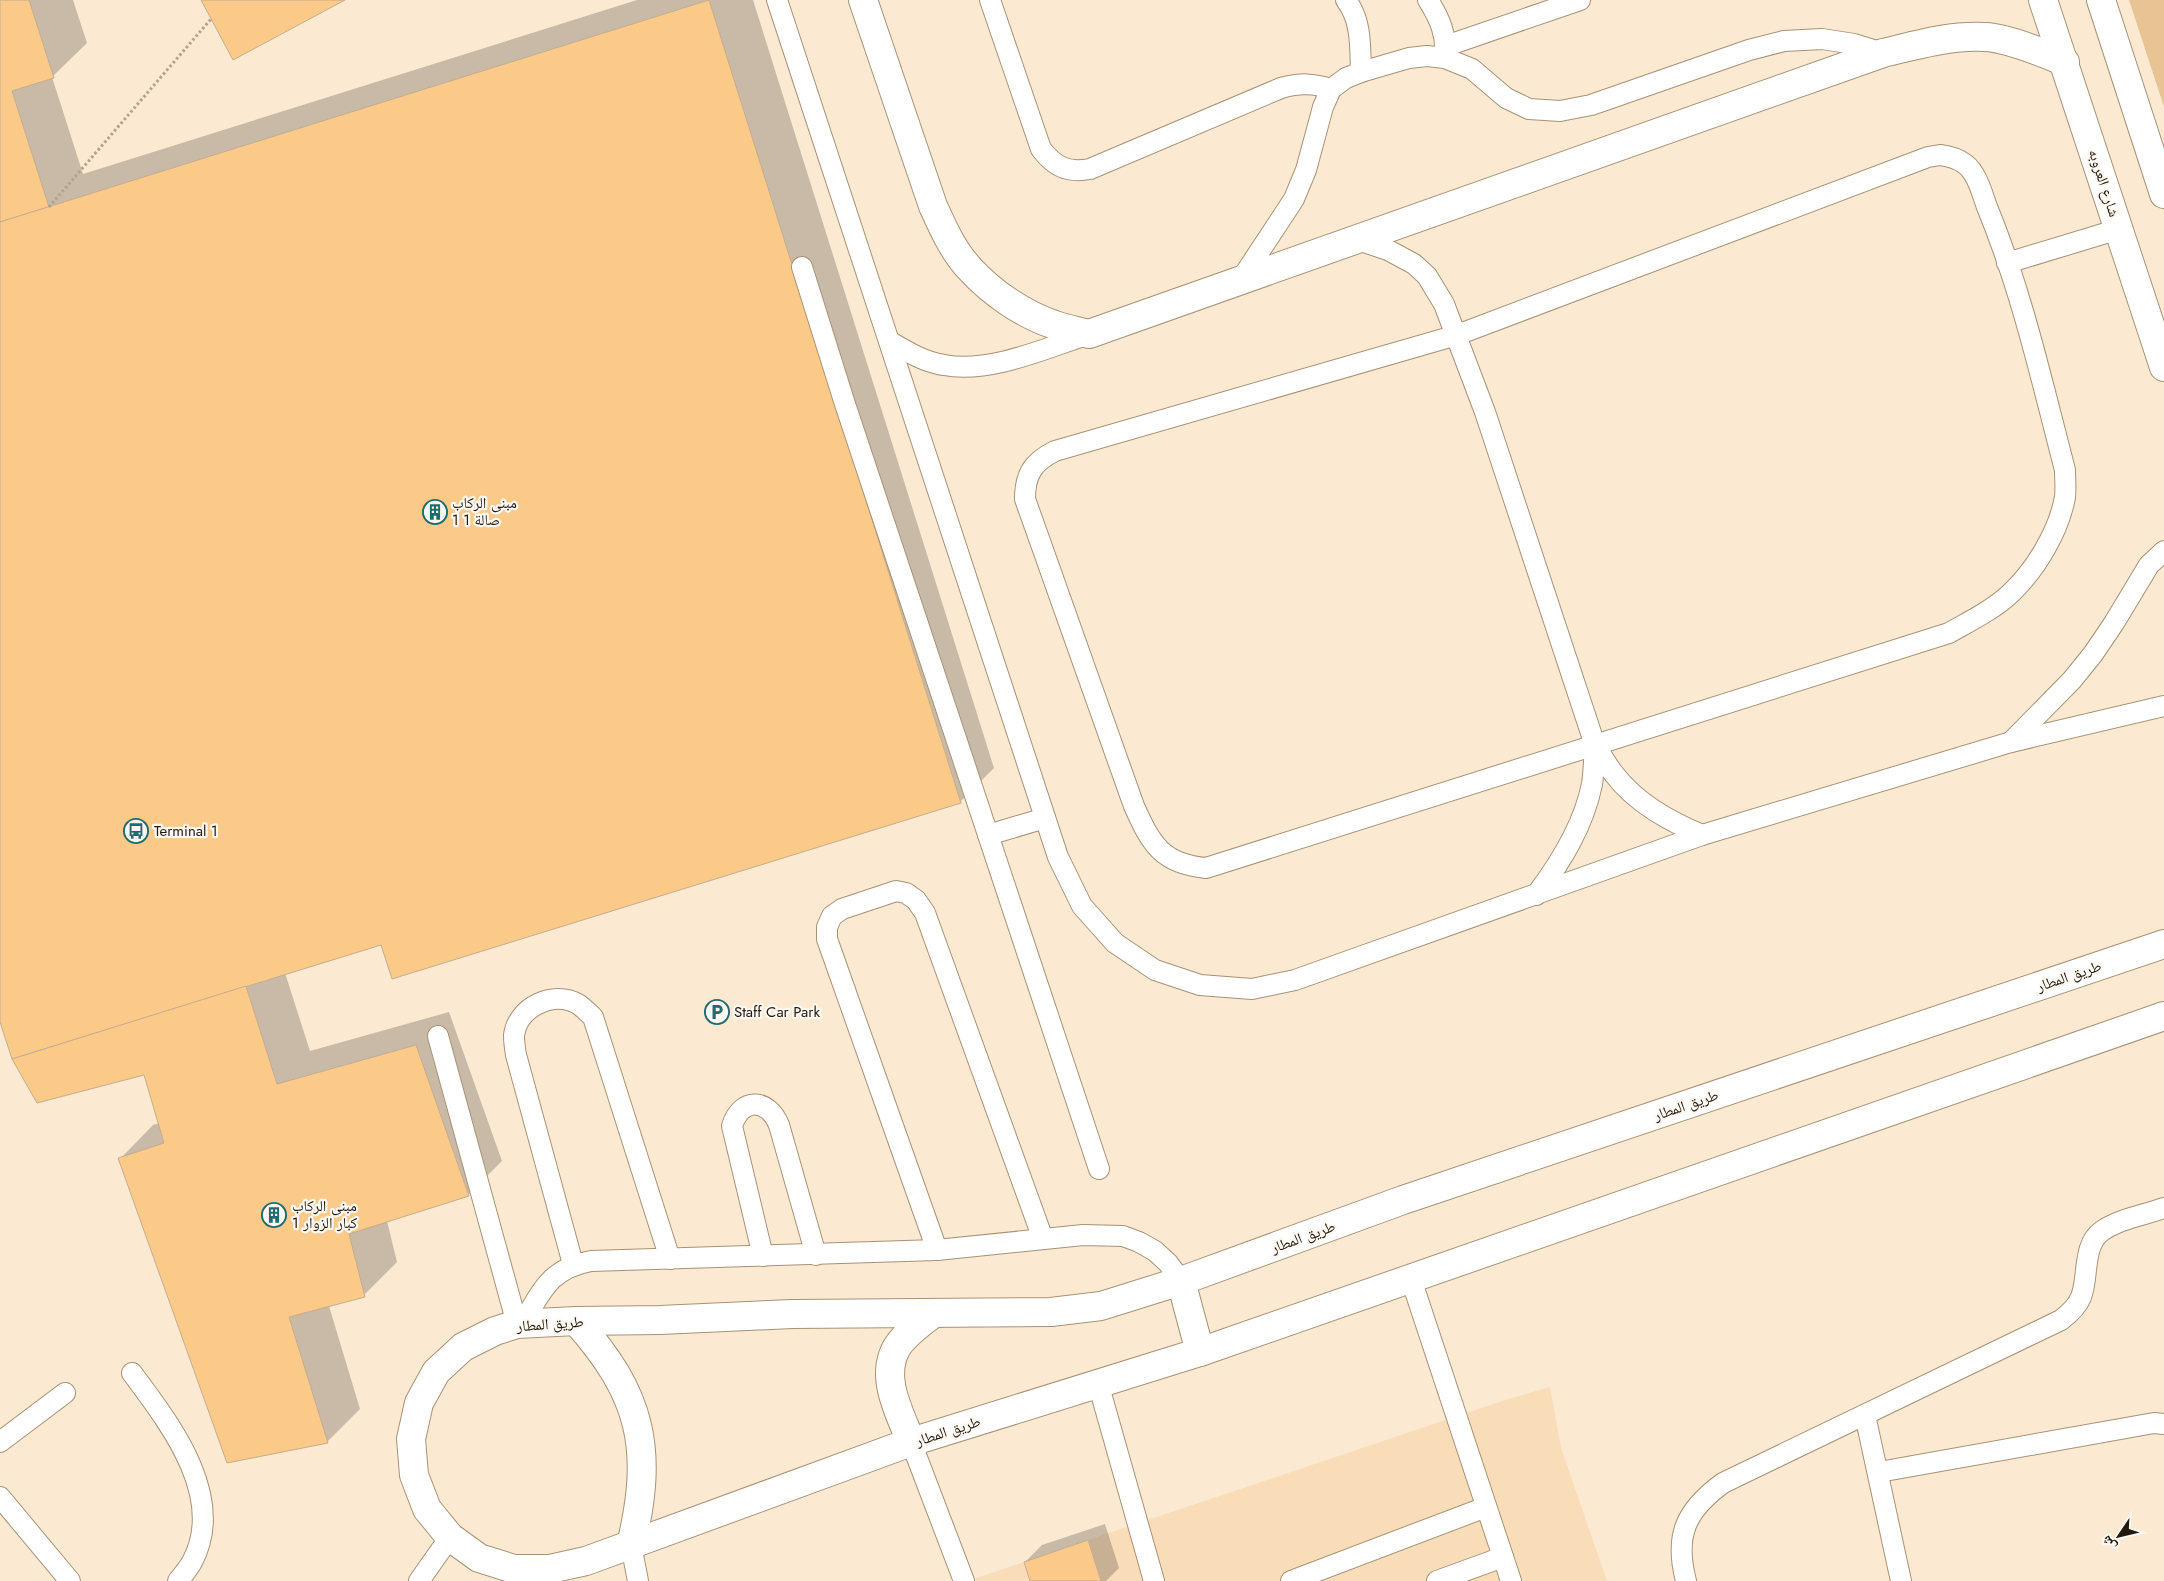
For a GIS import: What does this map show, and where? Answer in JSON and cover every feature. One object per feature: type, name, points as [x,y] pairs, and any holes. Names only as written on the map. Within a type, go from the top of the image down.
[{"type":"street","points":[[863,0],[933,206],[948,237],[969,268],[996,293],[1054,325],[1089,334],[1884,54],[1941,39],[1986,37],[2034,49],[2065,62]]},
{"type":"street","name":"شارع العروبه","points":[[2043,0],[2164,367]]},
{"type":"street","points":[[2100,0],[2164,194]]},
{"type":"street","name":"طريق المطار","points":[[2164,944],[1412,1197],[1125,1300],[1076,1311],[792,1314],[660,1320],[576,1321],[520,1324],[495,1331],[463,1347],[436,1372],[419,1403],[411,1438],[414,1475],[427,1509],[450,1537],[479,1558],[539,1575],[631,1545],[911,1442],[1200,1352],[2164,1016]]},
{"type":"street","points":[[1180,1281],[1200,1352]]},
{"type":"street","points":[[911,1442],[891,1388],[889,1380],[890,1363],[897,1347],[908,1334],[934,1313]]},
{"type":"street","points":[[576,1321],[600,1348],[614,1370],[633,1409],[641,1442],[643,1477],[639,1511],[631,1545]]},
{"type":"lane","points":[[777,0],[1058,857],[1082,906],[1115,943],[1155,970],[1200,985],[1252,989],[1295,980],[1702,835],[2011,742],[2164,706]]},
{"type":"lane","points":[[990,0],[1041,148],[1052,163],[1064,168],[1078,171],[1090,169],[1281,88],[1298,84],[1314,84],[1331,89]]},
{"type":"lane","points":[[1346,0],[1357,19],[1360,33],[1361,72]]},
{"type":"lane","points":[[1428,0],[1440,21],[1445,52],[1472,69],[1506,98],[1529,109],[1560,112],[1591,105],[1749,50],[1784,41],[1822,39],[1854,44],[1884,54]]},
{"type":"lane","points":[[1240,281],[1294,199],[1306,170],[1323,107],[1331,89],[1346,78],[1361,72],[1409,58],[1445,52],[1580,0]]},
{"type":"lane","points":[[1940,155],[1953,157],[1965,164],[1976,179],[2000,239],[2024,313],[2065,470],[2065,496],[2057,524],[2034,564],[2011,593],[1984,613],[1949,633],[1206,868],[1188,866],[1167,857],[1152,843],[1134,806],[1025,499],[1025,486],[1032,467],[1041,458],[1055,451],[1457,335],[1928,157],[1940,155]]},
{"type":"lane","points":[[2007,263],[2119,229]]},
{"type":"lane","points":[[1358,240],[1388,250],[1414,264],[1427,276],[1444,304],[1485,412],[1595,745],[1614,775],[1633,794],[1654,810],[1702,835]]},
{"type":"lane","points":[[802,267],[847,409],[1098,1169]]},
{"type":"lane","points":[[889,341],[920,359],[944,366],[968,367],[1013,358],[1089,334]]},
{"type":"lane","points":[[2011,742],[2072,680],[2093,654],[2114,623],[2143,573],[2164,551]]},
{"type":"lane","points":[[1536,895],[1555,870],[1570,843],[1582,814],[1592,784],[1595,745]]},
{"type":"lane","points":[[988,835],[1045,818]]},
{"type":"lane","points":[[937,1250],[827,939],[827,927],[832,916],[842,909],[896,891],[906,893],[916,900],[925,913],[1043,1240]]},
{"type":"lane","points":[[573,1264],[516,1055],[514,1035],[522,1016],[538,1003],[558,998],[578,1004],[593,1017],[670,1259]]},
{"type":"lane","points":[[438,1036],[520,1324]]},
{"type":"lane","points":[[763,1256],[732,1126],[736,1115],[744,1107],[755,1104],[766,1107],[775,1115],[816,1255]]},
{"type":"lane","points":[[1686,1581],[1682,1565],[1682,1542],[1687,1521],[1704,1497],[1724,1482],[2061,1320],[2071,1312],[2080,1299],[2088,1257],[2092,1244],[2100,1232],[2164,1208]]},
{"type":"lane","points":[[520,1324],[546,1284],[558,1273],[573,1264],[591,1261],[937,1250],[1083,1235],[1123,1236],[1155,1251],[1168,1263],[1180,1281]]},
{"type":"lane","points":[[1411,1279],[1511,1581]]},
{"type":"lane","points":[[132,1373],[170,1428],[188,1460],[199,1489],[203,1515],[200,1539],[192,1562],[178,1581]]},
{"type":"lane","points":[[1098,1383],[1154,1581]]},
{"type":"lane","points":[[0,1442],[65,1393]]},
{"type":"lane","points":[[1866,1415],[1901,1581]]},
{"type":"lane","points":[[1878,1472],[2154,1423],[2164,1424]]},
{"type":"lane","points":[[911,1442],[964,1581]]},
{"type":"lane","points":[[0,1497],[70,1581]]},
{"type":"lane","points":[[1291,1581],[1486,1507]]},
{"type":"lane","points":[[419,1581],[450,1537]]},
{"type":"lane","points":[[631,1545],[638,1581]]},
{"type":"lane","points":[[1437,1581],[1503,1557]]},
{"type":"path","points":[[49,207],[211,19]]},
{"type":"shaded area","points":[[2129,0],[2164,0],[2164,107]]},
{"type":"shaded area","points":[[1550,1387],[1561,1448],[1607,1581],[1101,1581],[1088,1540],[1502,1401]]},
{"type":"shaded area","points":[[1024,1562],[1030,1581],[968,1581]]},
{"type":"building","points":[[0,0],[29,0],[54,78],[12,91],[49,207],[0,222]]},
{"type":"building","points":[[201,0],[345,0],[233,60]]},
{"type":"building","name":"مبنى الركاب 1 صالة 1","points":[[709,0],[961,803],[392,979],[381,945],[12,1059],[0,1022],[0,222]]},
{"type":"building","name":"مبنى الركاب 1 كبار الزوار","points":[[246,986],[277,1084],[416,1045],[469,1196],[349,1234],[365,1297],[289,1317],[328,1443],[227,1463],[118,1158],[164,1143],[144,1075],[37,1103],[12,1059]]},
{"type":"building","points":[[1088,1540],[1101,1581],[1030,1581],[1024,1562]]},
{"type":"place","name":"مبنى الركاب 1 صالة 1","points":[[435,512]]},
{"type":"place","name":"Terminal 1","points":[[136,831]]},
{"type":"place","name":"Staff Car Park","points":[[717,1012]]},
{"type":"place","name":"مبنى الركاب 1 كبار الزوار","points":[[274,1215]]}]
